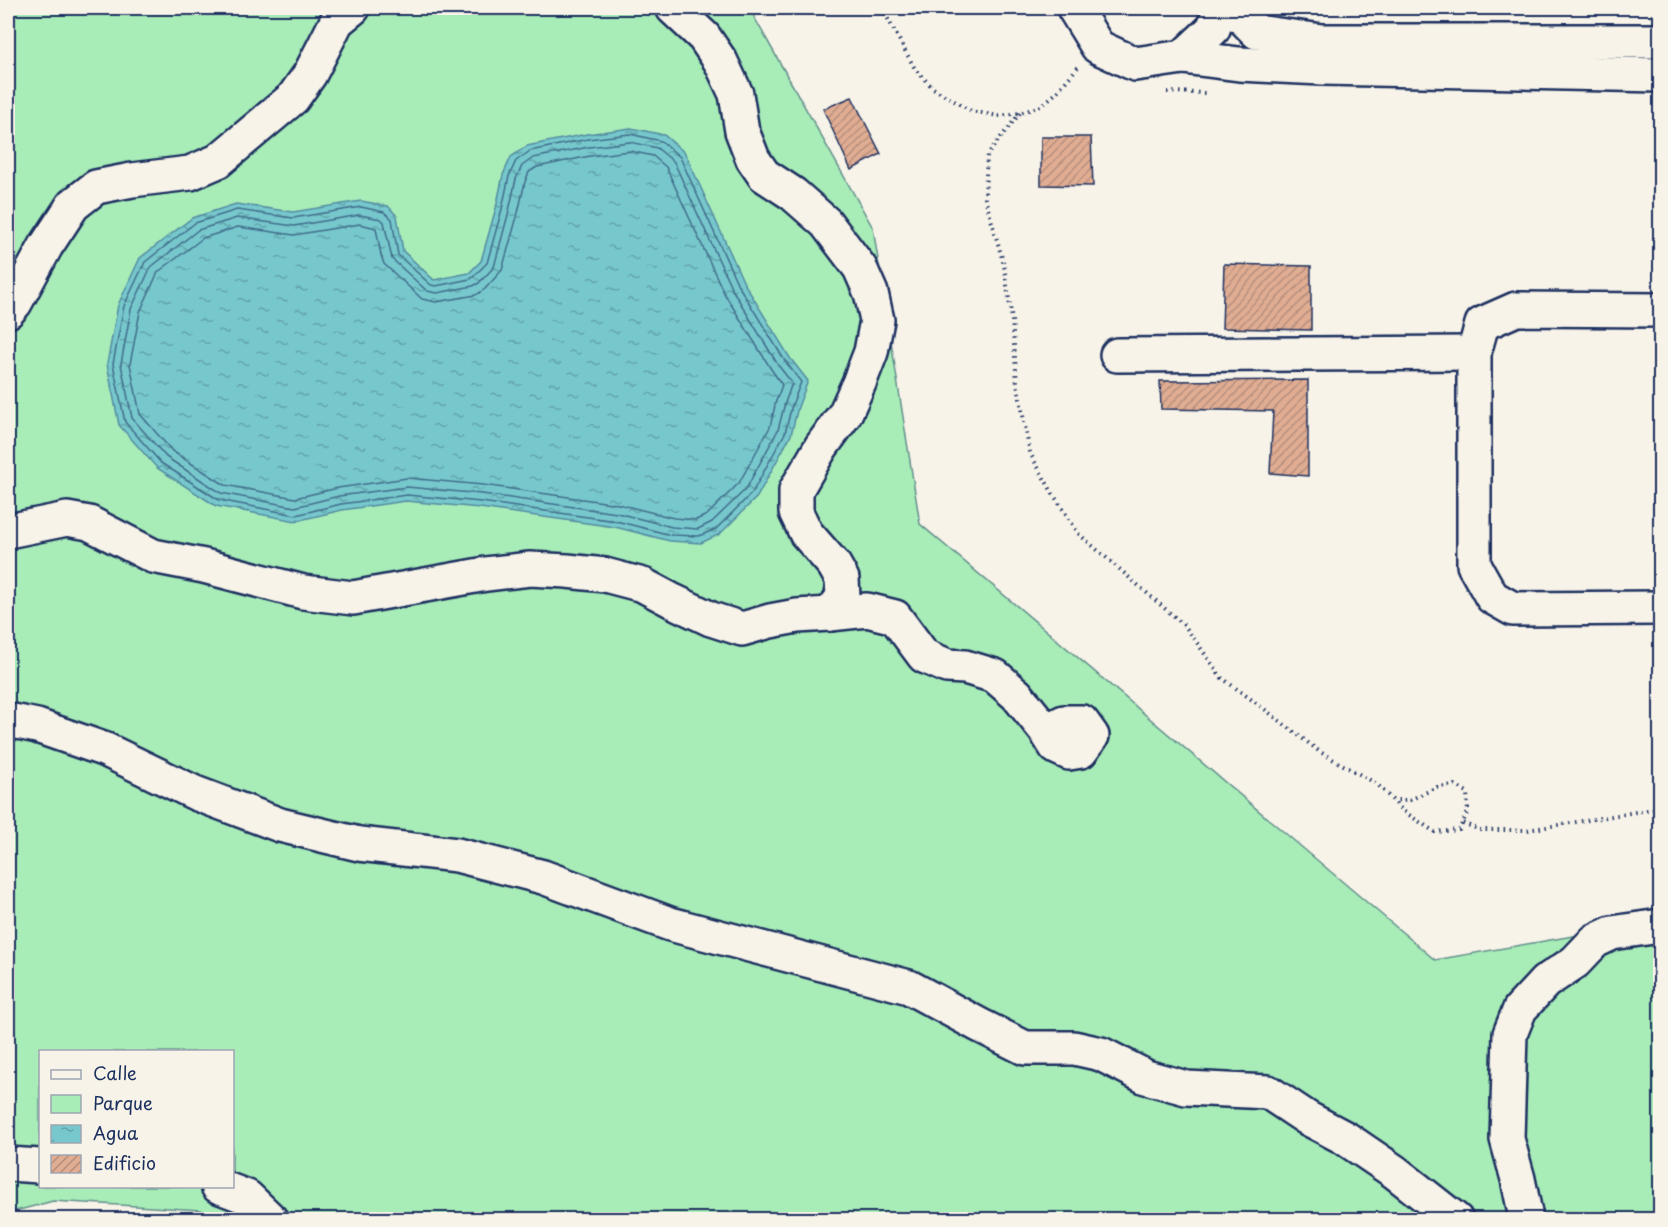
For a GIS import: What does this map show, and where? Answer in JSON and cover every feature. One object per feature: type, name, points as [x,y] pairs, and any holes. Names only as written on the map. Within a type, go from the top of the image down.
[{"type":"street","points":[[673,8],[705,37],[722,62],[736,94],[742,131],[758,167],[764,175],[793,194],[826,223],[860,268],[871,293],[877,320],[871,352],[845,414],[821,447],[796,490],[796,512],[806,533],[834,565],[842,579],[867,610]]},
{"type":"street","points":[[1074,8],[1098,47],[1135,64],[1183,57],[1239,64],[1322,68],[1660,75]]},
{"type":"street","points":[[1183,57],[1213,29],[1221,8]]},
{"type":"street","points":[[1233,8],[1257,32],[1322,41],[1660,41]]},
{"type":"street","points":[[8,311],[73,205],[96,187],[190,173],[218,161],[293,99],[310,74],[340,12]]},
{"type":"street","points":[[1660,310],[1516,309],[1482,324],[1474,353],[1474,565],[1492,597],[1513,609],[1660,608]]},
{"type":"street","points":[[1117,355],[1474,353]]},
{"type":"street","points":[[8,531],[67,519],[90,523],[153,556],[204,566],[303,592],[353,598],[486,574],[540,570],[605,575],[644,585],[711,619],[742,629],[798,616],[867,610],[895,617],[924,656],[946,666],[965,668],[995,676],[1017,695],[1046,730]]},
{"type":"street","points":[[830,614],[843,597],[842,579]]},
{"type":"street","points":[[8,720],[37,726],[106,750],[195,793],[280,825],[358,844],[457,855],[543,877],[670,924],[909,987],[1025,1048],[1074,1048],[1101,1054],[1146,1077],[1186,1088],[1268,1092],[1307,1118],[1346,1138],[1395,1172],[1456,1220]]},
{"type":"street","points":[[1524,1220],[1525,1213],[1507,1139],[1510,1034],[1520,1009],[1545,982],[1575,962],[1595,941],[1612,933],[1660,926]]},
{"type":"street","points":[[8,1164],[39,1166]]},
{"type":"street","points":[[223,1188],[247,1197],[271,1220]]},
{"type":"path","points":[[882,8],[915,69],[933,88],[971,111],[998,116],[1020,113],[1041,106],[1098,47]]},
{"type":"path","points":[[1020,113],[987,155],[985,198],[1004,265],[1012,320],[1017,383],[1030,453],[1079,534],[1185,626],[1222,678],[1320,752],[1377,784],[1392,800],[1403,811],[1435,832],[1459,830],[1468,812],[1467,792],[1455,785],[1437,787],[1410,800],[1392,800]]},
{"type":"path","points":[[1463,823],[1480,830],[1528,830],[1660,807]]},
{"type":"green space","points":[[8,8],[749,8],[873,228],[920,524],[1435,960],[1660,921],[1660,1219],[210,1220],[201,1210],[53,1201],[8,1213]]},
{"type":"water","points":[[631,128],[664,135],[685,153],[744,283],[790,358],[808,381],[791,435],[757,497],[720,534],[701,543],[670,541],[615,527],[480,508],[406,501],[342,510],[296,521],[216,506],[157,468],[119,425],[107,364],[118,305],[140,258],[192,218],[236,204],[293,212],[361,201],[388,206],[397,216],[403,251],[434,280],[469,273],[481,261],[503,175],[511,157],[527,146]]},
{"type":"building","points":[[852,97],[881,154],[851,170],[823,109]]},
{"type":"building","points":[[1041,137],[1091,137],[1093,186],[1041,185]]},
{"type":"building","points":[[1224,264],[1311,266],[1311,330],[1222,328]]},
{"type":"building","points":[[1308,380],[1308,476],[1270,473],[1273,411],[1161,409],[1160,381]]}]
